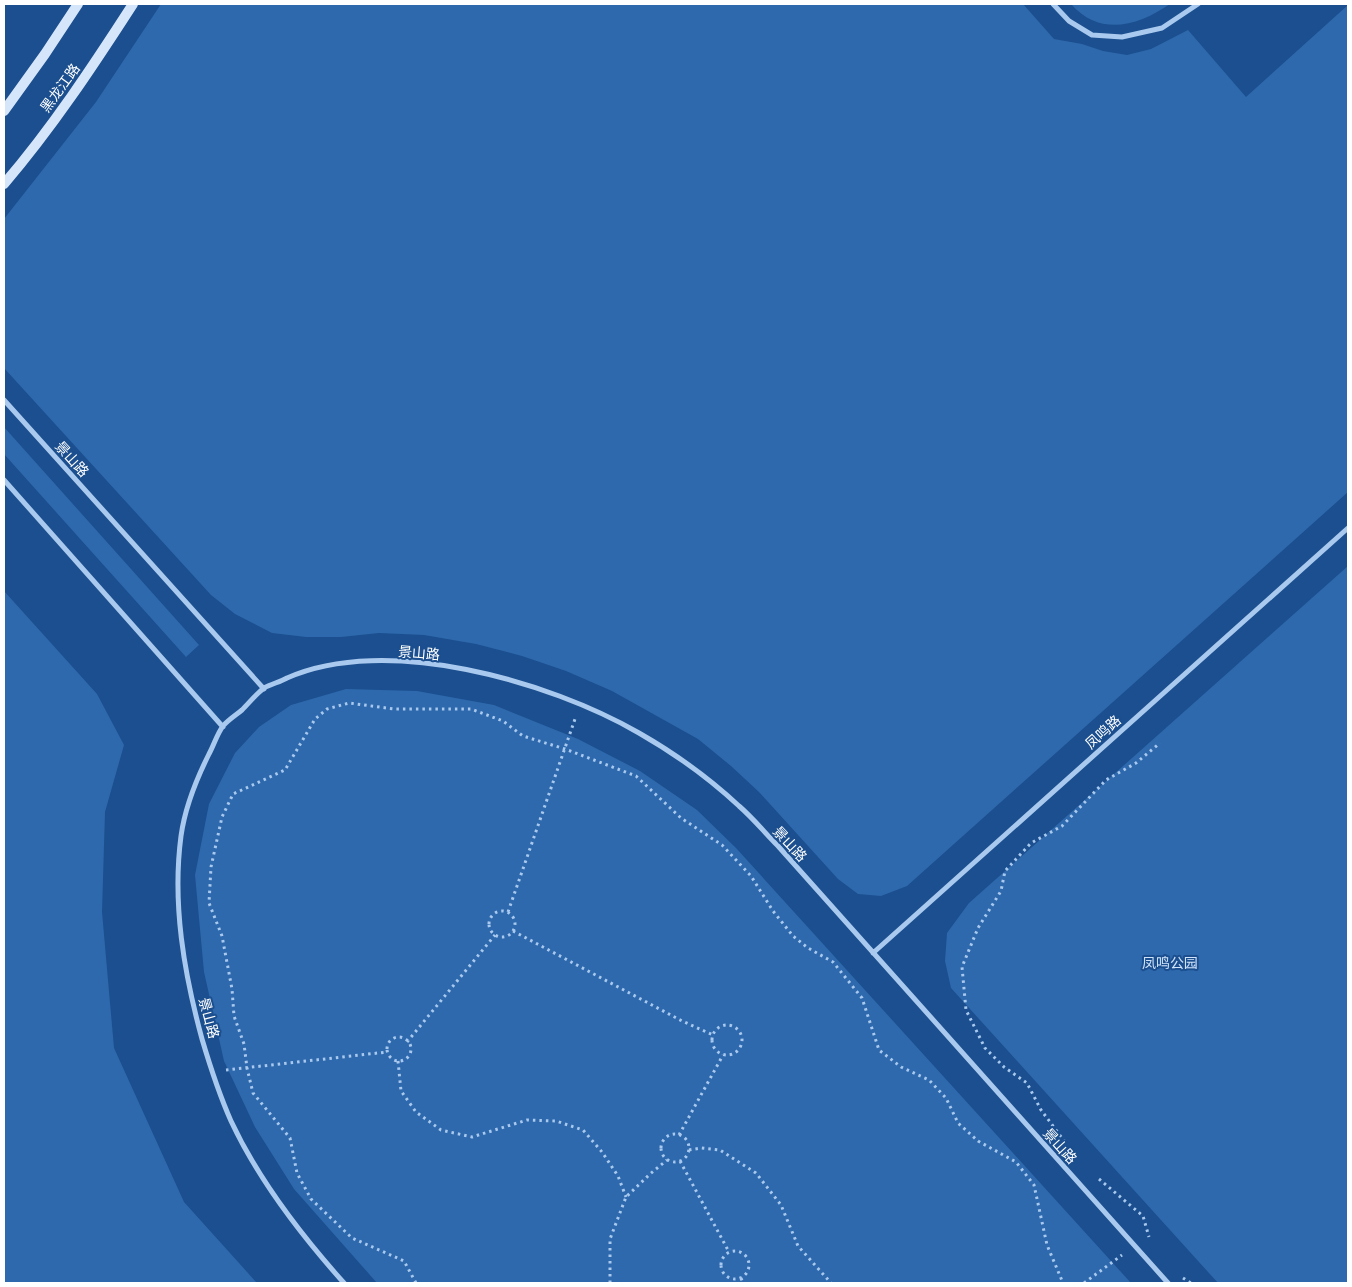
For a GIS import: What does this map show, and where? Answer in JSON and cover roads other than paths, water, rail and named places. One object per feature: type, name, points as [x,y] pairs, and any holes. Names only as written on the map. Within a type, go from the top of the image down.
[{"type":"main road","points":[[4,110],[45,54],[78,4]]},
{"type":"main road","name":"黑龙江路","points":[[4,184],[27,158],[87,75],[134,4]]},
{"type":"street","points":[[1053,4],[1069,21],[1092,34],[1122,37],[1162,28],[1198,4]]},
{"type":"street","name":"景山路","points":[[4,400],[264,689]]},
{"type":"street","points":[[4,480],[223,726]]},
{"type":"street","name":"凤鸣路","points":[[873,953],[1348,528]]},
{"type":"street","name":"景山路","points":[[344,1283],[286,1213],[256,1167],[231,1120],[211,1071],[192,1001],[182,944],[178,884],[182,834],[195,782],[223,726],[264,689],[306,670],[364,660],[425,664],[470,670],[530,686],[580,703],[639,733],[692,767],[740,806],[778,846],[1168,1283]]},
{"type":"park label","name":"凤鸣公园","points":[[1170,963]]}]
